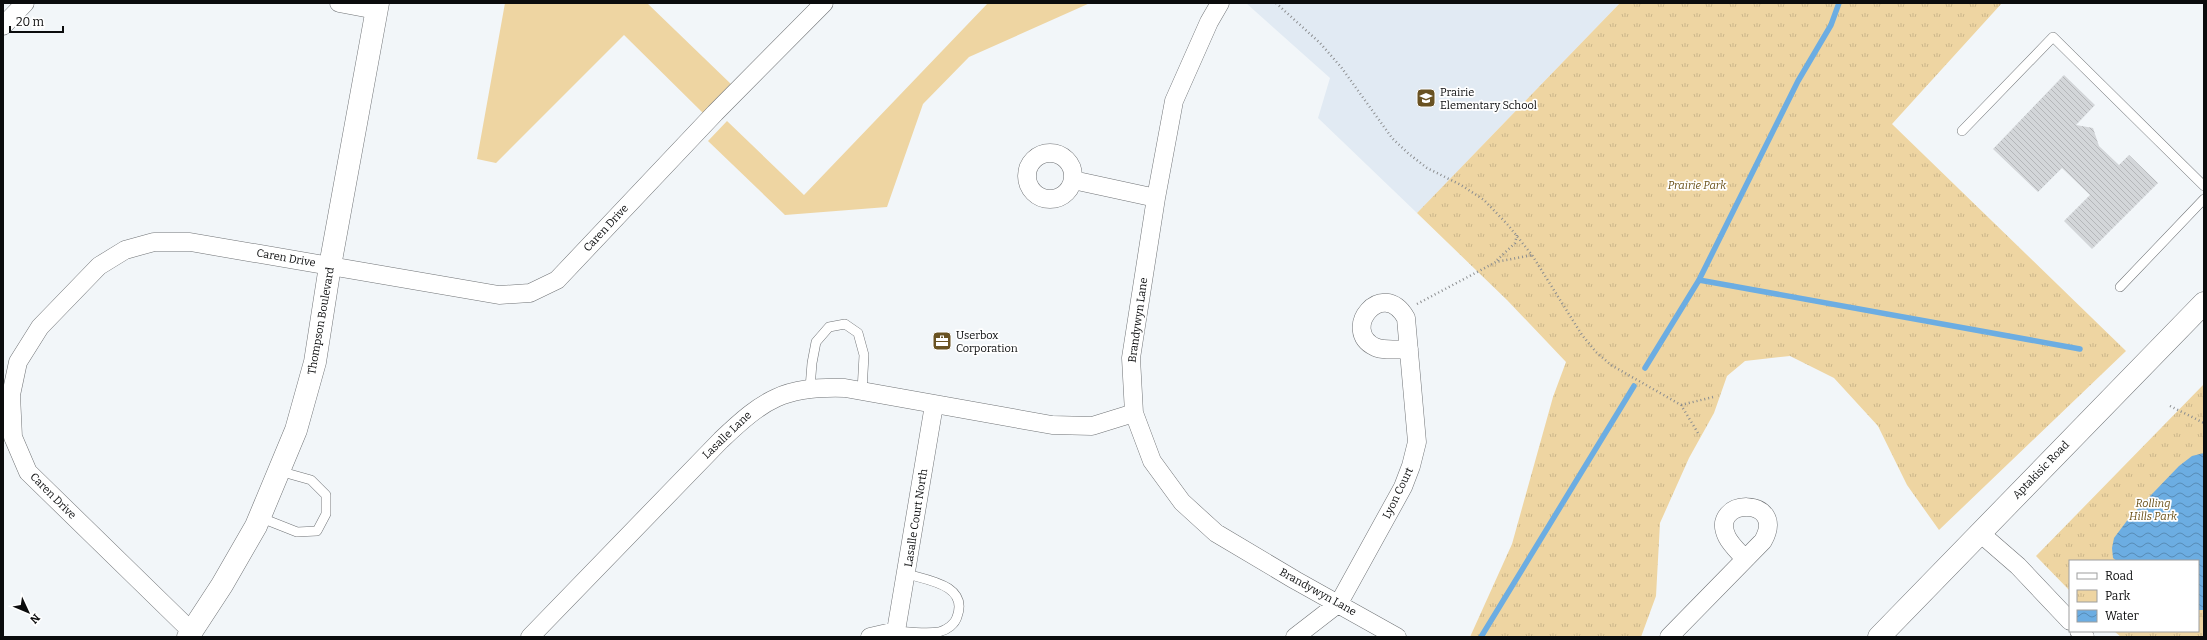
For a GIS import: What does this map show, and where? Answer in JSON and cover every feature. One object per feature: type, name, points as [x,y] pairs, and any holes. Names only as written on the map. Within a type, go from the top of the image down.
[{"type":"street","points":[[3,26],[25,3]]},
{"type":"street","points":[[339,3],[377,6]]},
{"type":"street","name":"Caren Drive","points":[[190,634],[28,472],[8,433],[11,395],[8,383],[18,362],[40,328],[99,266],[125,250],[154,242],[190,242],[499,295],[530,292],[557,280],[715,113],[824,3]]},
{"type":"street","name":"Brandywyn Lane","points":[[1220,3],[1209,22],[1174,101],[1156,198],[1131,358],[1134,413],[1152,461],[1182,502],[1216,532],[1295,580],[1339,603],[1397,637]]},
{"type":"street","name":"Thompson Boulevard","points":[[190,634],[222,585],[259,517],[296,430],[315,362],[330,266],[377,6]]},
{"type":"street","points":[[1073,180],[1156,198]]},
{"type":"street","name":"Aptakisic Road","points":[[1879,637],[2204,303]]},
{"type":"street","points":[[1403,313],[1397,306],[1390,304],[1375,305],[1364,315],[1362,330],[1369,344],[1376,348],[1409,349]]},
{"type":"street","name":"Lyon Court","points":[[1339,603],[1403,487],[1411,466],[1417,442],[1406,318],[1403,313]]},
{"type":"street","name":"Lasalle Lane","points":[[530,637],[750,412],[783,394],[810,388],[845,388],[1052,425],[1092,426],[1134,413]]},
{"type":"street","name":"Lasalle Court North","points":[[895,634],[907,574],[934,405]]},
{"type":"street","points":[[1980,533],[2018,566],[2069,620]]},
{"type":"street","points":[[1669,637],[1745,559]]},
{"type":"street","points":[[1295,637],[1339,603]]},
{"type":"street","points":[[870,637],[895,634]]},
{"type":"lane","points":[[1962,131],[2053,37],[2204,186]]},
{"type":"lane","points":[[2120,287],[2204,199]]},
{"type":"lane","points":[[810,388],[812,363],[816,342],[829,327],[845,324],[858,333],[864,355],[862,391]]},
{"type":"lane","points":[[259,517],[297,532],[317,531],[326,514],[326,495],[311,480],[279,471]]},
{"type":"lane","points":[[895,634],[943,631],[956,621],[959,611],[958,600],[950,588],[907,574]]},
{"type":"path","points":[[1276,3],[1320,44],[1341,67],[1392,138],[1427,168],[1461,185],[1484,200],[1517,235],[1532,255],[1582,335],[1596,352],[1611,365],[1681,405],[1698,433]]},
{"type":"path","points":[[1403,313],[1496,262],[1515,243],[1517,235]]},
{"type":"path","points":[[1496,262],[1532,255]]},
{"type":"path","points":[[1681,405],[1713,397]]},
{"type":"path","points":[[2170,406],[2204,423]]},
{"type":"shaded area","name":"Prairie Elementary School","points":[[1246,3],[1620,3],[1417,213],[1318,118],[1330,78]]},
{"type":"green space","points":[[505,3],[647,3],[732,85],[704,114],[624,35],[496,163],[477,159]]},
{"type":"green space","points":[[988,3],[1090,3],[969,57],[923,104],[887,207],[785,215],[708,141],[727,121],[804,195]]},
{"type":"green space","name":"Prairie Park","points":[[1620,3],[2002,3],[1892,124],[2126,351],[1939,530],[1907,485],[1878,426],[1834,378],[1790,356],[1745,361],[1727,376],[1714,413],[1689,458],[1660,523],[1656,596],[1641,637],[1470,637],[1512,544],[1553,397],[1566,362],[1507,300],[1417,213]]},
{"type":"green space","name":"Rolling Hills Park","points":[[2204,384],[2204,637],[2121,637],[2115,632],[2199,632],[2199,560],[2069,560],[2069,590],[2036,556]]},
{"type":"water","points":[[2204,453],[2204,610],[2199,610],[2199,560],[2116,560],[2113,558],[2112,548],[2114,538],[2129,518],[2179,466],[2192,456]]},
{"type":"building","points":[[2064,75],[2095,105],[2076,125],[2093,128],[2099,146],[2119,165],[2129,155],[2158,183],[2092,249],[2064,221],[2090,195],[2062,168],[2038,192],[1993,149]]},
{"type":"waterway","points":[[1645,368],[1699,280],[1798,81],[1831,25],[1839,3]]},
{"type":"waterway","points":[[1699,280],[2080,349]]},
{"type":"waterway","points":[[1481,637],[1634,386]]},
{"type":"place","name":"Prairie Elementary School","points":[[1426,98]]},
{"type":"place","name":"Userbox Corporation","points":[[942,341]]}]
